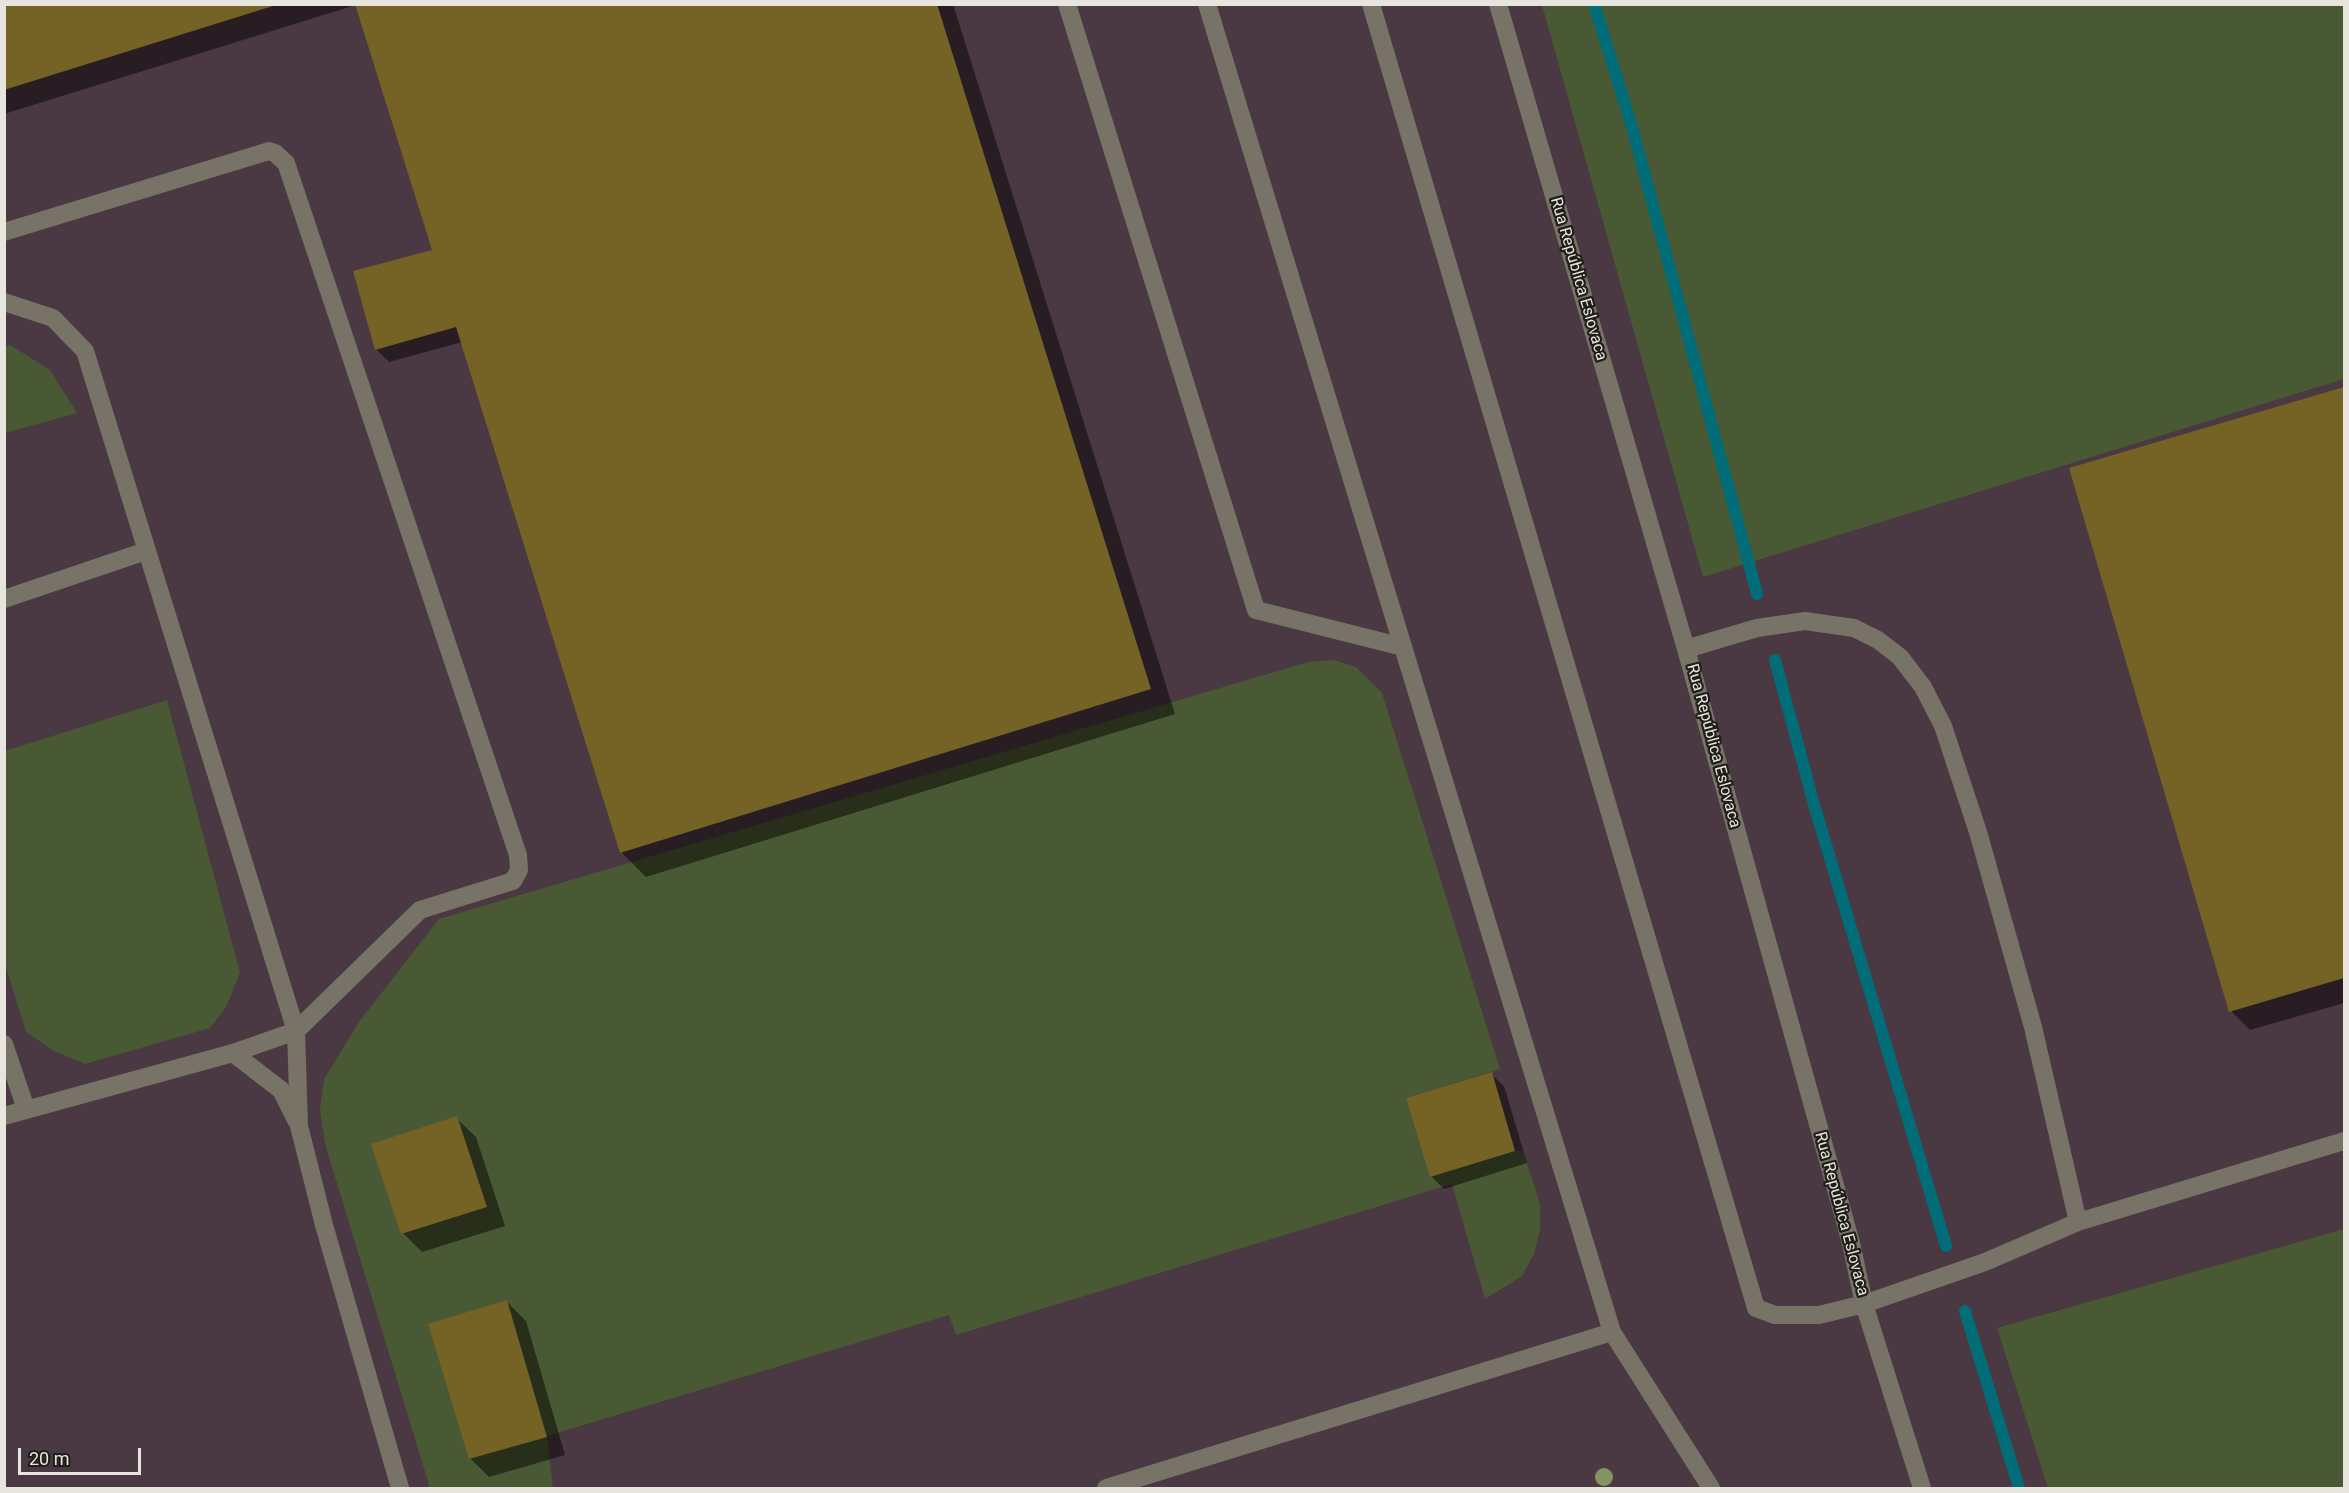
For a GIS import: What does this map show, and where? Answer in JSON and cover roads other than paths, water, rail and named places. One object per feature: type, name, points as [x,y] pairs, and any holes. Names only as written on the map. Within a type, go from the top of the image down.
[{"type":"lane","points":[[1067,4],[1256,610],[1403,647]]},
{"type":"lane","points":[[1207,4],[1612,1332],[1711,1488]]},
{"type":"lane","points":[[1371,4],[1756,1308],[1775,1316],[1819,1315],[1864,1304],[1985,1262],[2078,1222],[2344,1141]]},
{"type":"lane","name":"Rua República Eslovaca","points":[[1498,4],[1686,649],[1853,1253],[1864,1304],[1922,1488]]},
{"type":"lane","points":[[4,232],[269,151],[275,153],[286,163],[518,855],[519,870],[513,881],[420,910],[296,1031],[233,1053],[4,1116]]},
{"type":"lane","points":[[4,302],[54,318],[85,351],[296,1031],[299,1126],[324,1225],[400,1488]]},
{"type":"lane","points":[[4,599],[146,551]]},
{"type":"lane","points":[[1686,649],[1757,628],[1805,621],[1854,628],[1878,640],[1900,657],[1923,687],[1943,726],[1978,832],[2033,1027],[2078,1222]]},
{"type":"lane","points":[[4,1044],[26,1109]]},
{"type":"lane","points":[[233,1053],[281,1090],[299,1126]]},
{"type":"lane","points":[[1106,1488],[1612,1332]]},
{"type":"waterway","points":[[1594,4],[1632,127],[1757,594]]},
{"type":"waterway","points":[[1775,660],[1815,808],[1946,1246]]},
{"type":"waterway","points":[[1965,1311],[2019,1488]]}]
